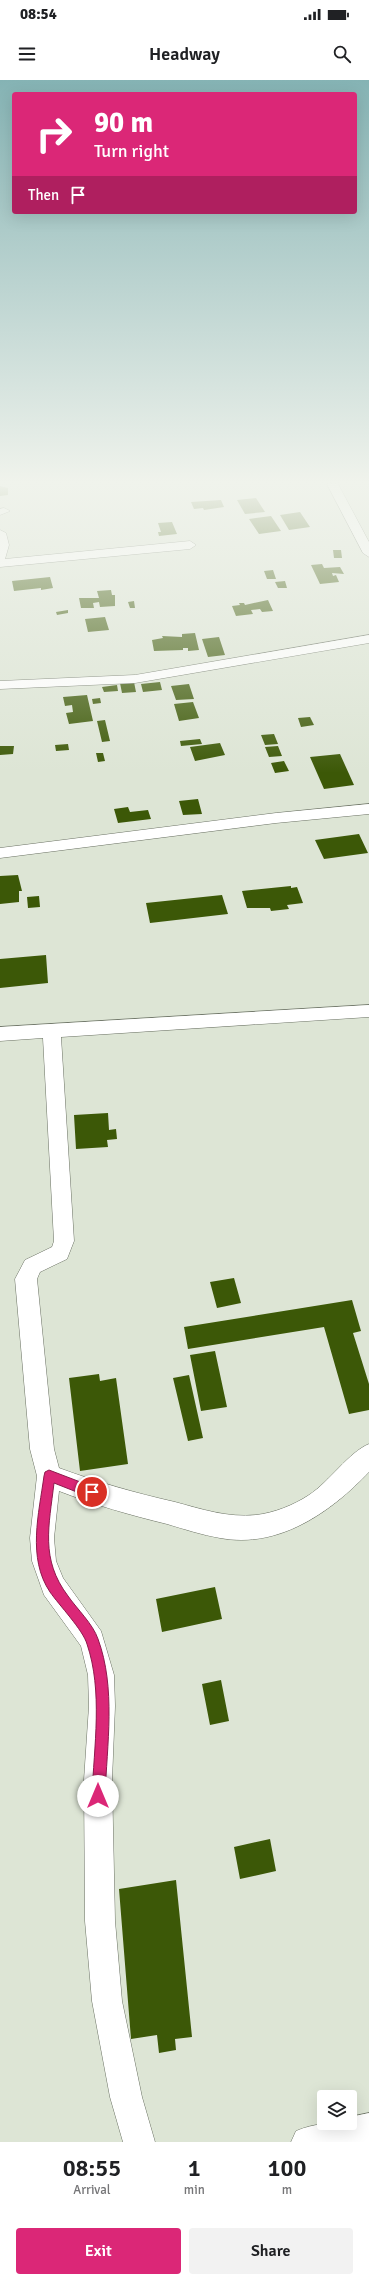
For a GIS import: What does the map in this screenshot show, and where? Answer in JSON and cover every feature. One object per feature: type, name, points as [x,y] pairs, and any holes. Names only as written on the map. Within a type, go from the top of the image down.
[{"type":"street","points":[[0,685],[64,681],[103,682],[135,679],[369,639]]},
{"type":"street","points":[[0,853],[253,821],[369,809]]},
{"type":"street","points":[[0,1034],[369,1010]]},
{"type":"street","points":[[52,1031],[64,1241],[60,1253],[32,1266],[26,1279],[42,1449],[49,1476],[42,1538],[44,1561],[53,1586],[92,1640],[101,1675],[102,1706],[98,1780],[100,1921],[107,2001],[126,2097],[139,2142]]},
{"type":"street","points":[[49,1476],[106,1497],[221,1526],[256,1527],[287,1519],[318,1503],[348,1477],[369,1455]]},
{"type":"street","points":[[307,2142],[369,2130]]},
{"type":"building","points":[[51,580],[53,588],[14,591],[12,581]]},
{"type":"building","points":[[318,580],[338,580],[339,582],[320,584]]},
{"type":"building","points":[[285,581],[287,588],[278,588],[275,582]]},
{"type":"building","points":[[111,590],[112,595],[115,595],[115,606],[100,607],[99,602],[93,603],[94,608],[81,608],[79,598],[99,598],[97,591]]},
{"type":"building","points":[[268,600],[273,611],[262,612],[260,609],[251,610],[253,614],[236,616],[232,606],[240,605],[239,603],[244,603],[245,605]]},
{"type":"building","points":[[134,601],[135,608],[130,608],[128,602]]},
{"type":"building","points":[[68,610],[68,613],[57,615],[56,612]]},
{"type":"building","points":[[105,617],[109,630],[88,632],[85,619]]},
{"type":"building","points":[[195,633],[199,650],[188,651],[188,648],[183,648],[183,650],[154,651],[152,640],[163,638],[162,636],[182,637],[182,634]]},
{"type":"building","points":[[219,637],[225,655],[208,657],[202,639]]},
{"type":"building","points":[[134,682],[136,692],[122,693],[120,683]]},
{"type":"building","points":[[160,682],[162,690],[143,692],[141,684]]},
{"type":"building","points":[[189,684],[194,699],[176,700],[171,686]]},
{"type":"building","points":[[117,685],[118,691],[104,692],[102,687]]},
{"type":"building","points":[[87,695],[93,721],[69,724],[66,713],[73,712],[72,705],[65,706],[63,697]]},
{"type":"building","points":[[100,698],[101,703],[93,704],[92,699]]},
{"type":"building","points":[[193,702],[199,718],[179,721],[174,704]]},
{"type":"building","points":[[310,717],[314,725],[301,727],[298,718]]},
{"type":"building","points":[[105,720],[110,741],[102,742],[97,721]]},
{"type":"building","points":[[274,734],[278,744],[265,745],[261,735]]},
{"type":"building","points":[[200,739],[202,744],[181,746],[180,741]]},
{"type":"building","points":[[220,743],[225,755],[195,761],[190,747]]},
{"type":"building","points":[[68,744],[69,750],[56,751],[55,745]]},
{"type":"building","points":[[0,746],[14,746],[13,754],[0,755]]},
{"type":"building","points":[[278,746],[282,756],[269,757],[265,747]]},
{"type":"building","points":[[96,753],[103,753],[105,761],[98,762]]},
{"type":"building","points":[[340,754],[354,785],[324,789],[310,757]]},
{"type":"building","points":[[284,761],[289,771],[275,773],[271,763]]},
{"type":"building","points":[[198,799],[202,814],[183,815],[179,801]]},
{"type":"building","points":[[128,807],[130,812],[148,810],[151,819],[118,823],[114,809]]},
{"type":"building","points":[[359,834],[368,853],[324,859],[315,840]]},
{"type":"building","points":[[18,875],[22,891],[19,891],[19,902],[0,904],[0,876]]},
{"type":"building","points":[[291,886],[291,888],[297,887],[303,903],[287,905],[289,909],[271,911],[270,908],[247,908],[242,891]]},
{"type":"building","points":[[222,895],[228,914],[150,923],[146,903]]},
{"type":"building","points":[[39,896],[40,907],[28,908],[27,897]]},
{"type":"building","points":[[46,955],[48,983],[0,988],[0,959]]},
{"type":"building","points":[[108,1113],[109,1130],[116,1129],[117,1139],[107,1140],[108,1147],[76,1149],[74,1115]]},
{"type":"building","points":[[234,1278],[241,1303],[217,1308],[210,1282]]},
{"type":"building","points":[[352,1300],[361,1331],[353,1333],[369,1384],[369,1410],[349,1414],[324,1327],[188,1349],[184,1327]]},
{"type":"building","points":[[215,1351],[227,1407],[201,1411],[190,1355]]},
{"type":"building","points":[[99,1374],[100,1381],[116,1378],[128,1464],[80,1471],[69,1378]]},
{"type":"building","points":[[189,1375],[203,1438],[188,1441],[173,1378]]},
{"type":"building","points":[[215,1587],[222,1619],[162,1632],[156,1599]]},
{"type":"building","points":[[221,1680],[229,1721],[210,1725],[202,1684]]},
{"type":"building","points":[[270,1839],[276,1871],[240,1879],[234,1847]]},
{"type":"building","points":[[176,1880],[192,2037],[175,2039],[176,2050],[159,2053],[157,2035],[131,2039],[119,1889]]},
{"type":"route","points":[[92,1492],[49,1476],[42,1538],[44,1561],[53,1586],[92,1640],[101,1675],[102,1706],[98,1796]]}]
